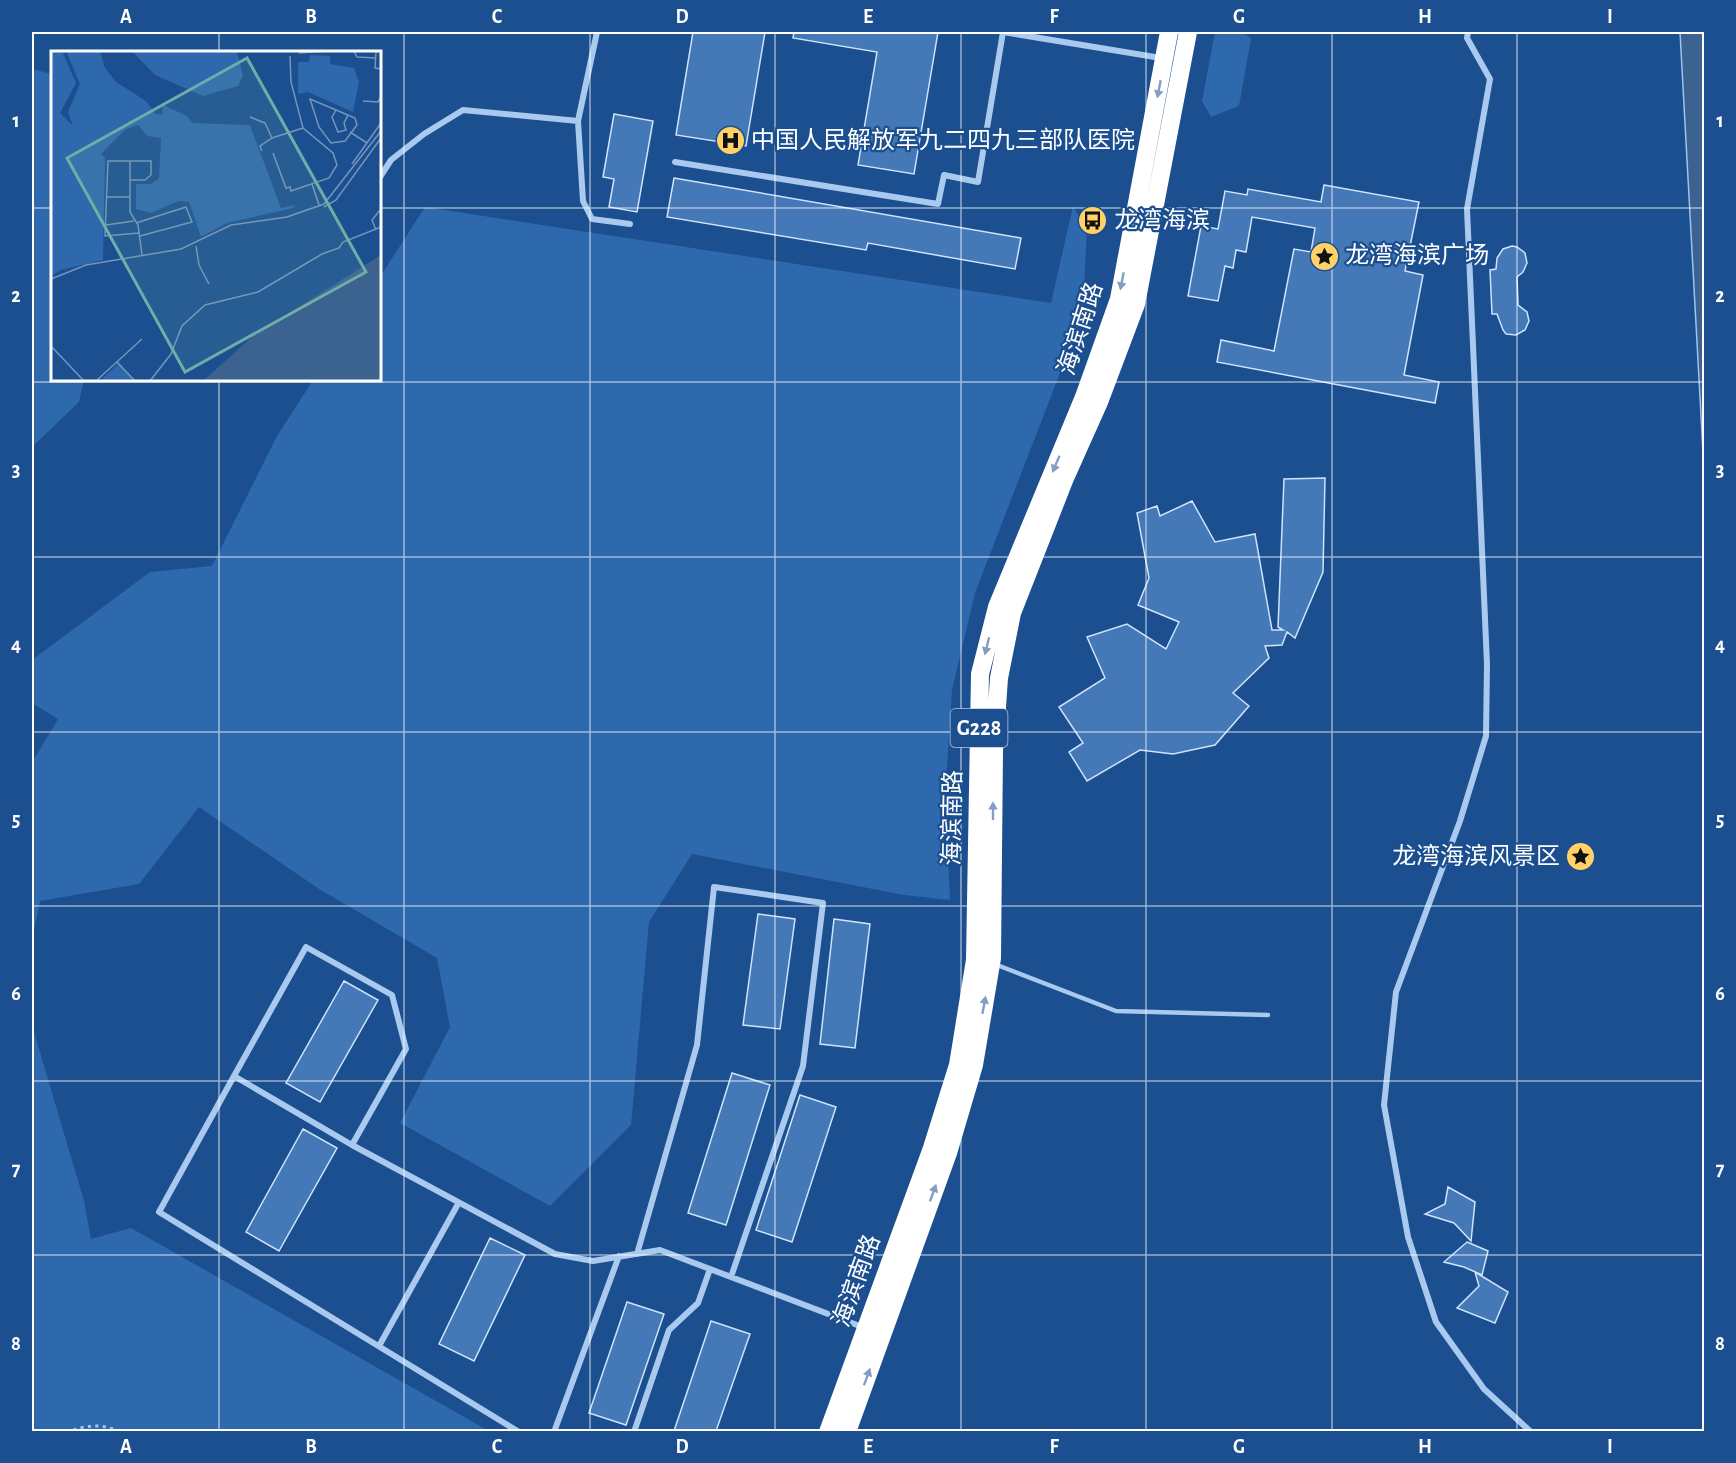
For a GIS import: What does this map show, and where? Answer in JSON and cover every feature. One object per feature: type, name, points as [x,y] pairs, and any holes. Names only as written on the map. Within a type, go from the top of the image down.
[{"type":"highway","name":"海滨南路","points":[[828,1431],[932,1148],[958,1065],[975,960],[980,674],[998,607],[1084,397],[1119,299],[1169,32]]},
{"type":"highway","name":"海滨南路","points":[[846,1431],[948,1153],[974,1065],[991,963],[994,751],[999,678],[1012,613],[1065,478],[1099,402],[1136,304],[1188,32]]},
{"type":"street","points":[[597,32],[579,121],[583,201],[592,219],[630,224]]},
{"type":"street","points":[[675,162],[938,204],[944,175],[978,182],[1003,32],[1164,58]]},
{"type":"street","points":[[1468,32],[1467,38],[1490,79],[1467,209],[1487,664],[1486,736],[1460,821],[1396,992],[1384,1105],[1408,1237],[1436,1322],[1484,1389],[1531,1431]]},
{"type":"street","points":[[381,175],[391,160],[424,134],[463,110],[579,121]]},
{"type":"street","points":[[637,1254],[697,1045],[714,887],[823,903],[803,1066],[731,1277]]},
{"type":"street","points":[[352,1145],[406,1050],[392,995],[306,947],[159,1212],[519,1431]]},
{"type":"street","points":[[234,1076],[458,1204],[555,1254],[593,1261],[660,1250],[866,1328]]},
{"type":"street","points":[[378,1346],[458,1204]]},
{"type":"street","points":[[554,1431],[620,1256]]},
{"type":"street","points":[[634,1431],[669,1330],[698,1303],[710,1269]]},
{"type":"lane","points":[[991,963],[1116,1011],[1268,1015]]},
{"type":"path","points":[[66,1431],[88,1426],[106,1426],[120,1431]]},
{"type":"shaded area","points":[[1215,32],[1244,32],[1251,39],[1239,106],[1211,117],[1202,101]]},
{"type":"shaded area","points":[[1680,32],[1704,32],[1704,470]]},
{"type":"shaded area","points":[[32,69],[51,74],[51,381],[84,381],[79,402],[32,447]]},
{"type":"shaded area","points":[[1073,206],[1087,230],[1083,306],[1077,329],[975,593],[952,690],[945,797],[950,900],[904,895],[692,854],[649,922],[631,1125],[550,1206],[400,1123],[450,1027],[437,958],[319,889],[199,807],[139,884],[40,901],[32,941],[32,757],[36,756],[58,719],[32,703],[32,660],[150,572],[212,566],[277,436],[312,381],[381,381],[381,275],[425,207],[1051,303]]},
{"type":"shaded area","points":[[32,1025],[84,1201],[91,1239],[131,1228],[489,1431],[32,1431]]},
{"type":"building","points":[[693,32],[765,32],[746,146],[676,135]]},
{"type":"building","points":[[794,32],[938,32],[914,174],[858,165],[877,52],[793,38]]},
{"type":"building","points":[[614,114],[653,121],[637,212],[609,207],[614,179],[603,177]]},
{"type":"building","points":[[674,178],[1021,238],[1015,269],[868,243],[866,250],[667,217]]},
{"type":"building","points":[[1324,185],[1419,202],[1405,271],[1423,275],[1404,375],[1439,382],[1435,403],[1217,362],[1221,340],[1274,351],[1294,249],[1311,252],[1315,228],[1252,217],[1246,252],[1236,250],[1233,268],[1225,266],[1218,301],[1188,296],[1201,226],[1218,229],[1225,191],[1247,195],[1248,189],[1321,202]]},
{"type":"building","points":[[1512,246],[1525,253],[1527,263],[1523,272],[1517,277],[1518,305],[1527,312],[1529,321],[1525,330],[1516,335],[1506,334],[1497,314],[1492,314],[1490,270],[1496,269],[1497,258],[1503,249]]},
{"type":"building","points":[[1325,478],[1323,572],[1295,638],[1287,632],[1282,645],[1265,646],[1269,658],[1233,693],[1249,706],[1215,745],[1173,754],[1140,750],[1087,781],[1069,752],[1083,743],[1059,707],[1105,678],[1087,637],[1127,624],[1166,649],[1179,622],[1138,605],[1149,578],[1137,513],[1157,506],[1160,516],[1192,501],[1215,542],[1255,534],[1272,630],[1283,630],[1278,627],[1284,479]]},
{"type":"building","points":[[758,914],[795,919],[780,1029],[743,1025]]},
{"type":"building","points":[[834,919],[870,924],[855,1048],[820,1044]]},
{"type":"building","points":[[344,981],[378,1000],[320,1102],[286,1083]]},
{"type":"building","points":[[732,1073],[770,1085],[726,1225],[688,1213]]},
{"type":"building","points":[[800,1095],[836,1107],[792,1242],[756,1230]]},
{"type":"building","points":[[303,1129],[337,1148],[279,1251],[246,1232]]},
{"type":"building","points":[[1448,1187],[1475,1202],[1471,1241],[1454,1223],[1425,1214],[1445,1204]]},
{"type":"building","points":[[490,1238],[525,1255],[474,1361],[439,1344]]},
{"type":"building","points":[[1467,1242],[1488,1251],[1482,1275],[1444,1262]]},
{"type":"building","points":[[1475,1272],[1508,1292],[1495,1323],[1457,1308],[1479,1286]]},
{"type":"building","points":[[627,1302],[664,1314],[626,1425],[589,1413]]},
{"type":"building","points":[[711,1321],[750,1334],[716,1431],[674,1431]]},
{"type":"place","name":"中国人民解放军九二四九三部队医院","points":[[730,141]]},
{"type":"place","name":"龙湾海滨","points":[[1093,221]]},
{"type":"place","name":"龙湾海滨广场","points":[[1324,256]]},
{"type":"place","name":"龙湾海滨风景区","points":[[1581,857]]}]
